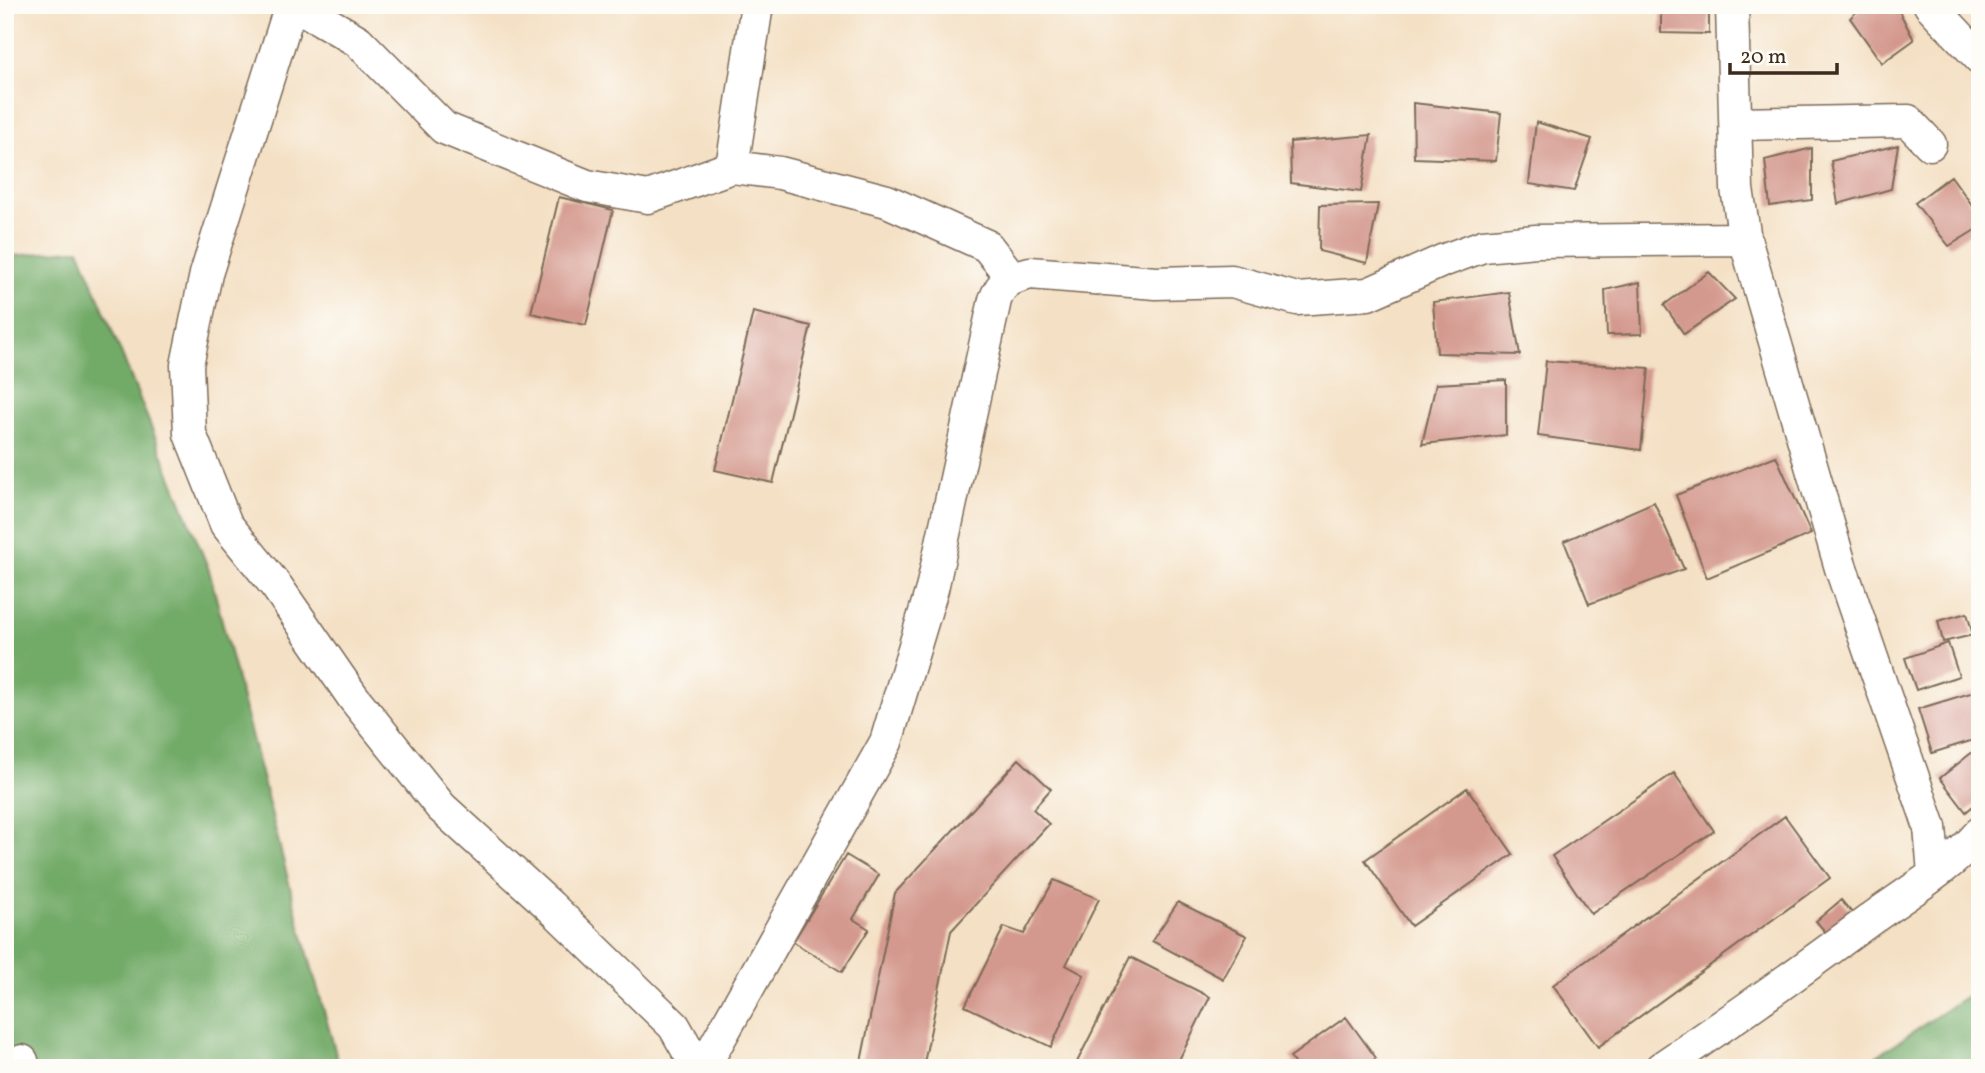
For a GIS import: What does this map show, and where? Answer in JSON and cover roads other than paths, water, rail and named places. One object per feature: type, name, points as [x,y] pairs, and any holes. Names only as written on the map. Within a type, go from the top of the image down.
[{"type":"street","points":[[698,1068],[674,1026],[550,906],[441,807],[354,697],[277,587],[226,524],[190,434],[187,365],[206,274],[293,5],[358,41],[444,128],[587,187],[648,197],[732,167],[780,173],[887,201],[987,246],[1012,278]]},
{"type":"street","points":[[732,167],[757,5]]},
{"type":"street","points":[[1732,5],[1737,188],[1745,239],[1841,568],[1930,827],[1934,873]]},
{"type":"street","points":[[1930,5],[1980,58]]},
{"type":"street","points":[[1736,124],[1908,121],[1930,144]]},
{"type":"street","points":[[703,1068],[886,743],[932,589],[999,288],[1012,278],[1030,273],[1156,283],[1232,281],[1297,299],[1368,293],[1483,246],[1536,241],[1745,239]]},
{"type":"street","points":[[1661,1068],[1742,1013],[1934,873],[1980,834]]},
{"type":"street","points":[[11,1068],[22,1061],[24,1068]]}]
